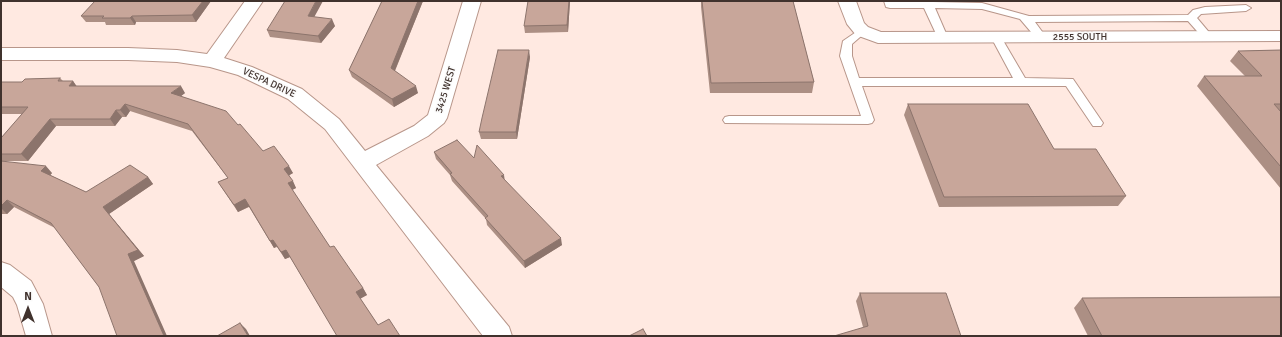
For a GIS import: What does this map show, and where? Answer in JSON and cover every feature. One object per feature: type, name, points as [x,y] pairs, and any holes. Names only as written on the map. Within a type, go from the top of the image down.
[{"type":"street","points":[[212,60],[223,48],[254,1]]},
{"type":"street","name":"3425 WEST","points":[[363,162],[421,131],[437,118],[472,1]]},
{"type":"street","points":[[847,1],[856,24],[870,34]]},
{"type":"street","name":"2555 SOUTH","points":[[870,34],[943,38],[1281,36]]},
{"type":"street","name":"VESPA DRIVE","points":[[1,54],[128,54],[177,56],[212,60],[245,71],[295,94],[332,124],[499,336]]},
{"type":"street","points":[[1,272],[13,281],[25,294],[30,304],[39,336]]},
{"type":"lane","points":[[889,1],[890,4],[982,6],[1026,19],[1191,18],[1197,12],[1204,10],[1246,8]]},
{"type":"lane","points":[[928,5],[943,38]]},
{"type":"lane","points":[[1191,18],[1208,37]]},
{"type":"lane","points":[[1026,19],[1041,37]]},
{"type":"lane","points":[[729,120],[868,120],[846,56],[847,43],[870,34]]},
{"type":"lane","points":[[996,37],[1021,82]]},
{"type":"lane","points":[[855,82],[1069,82],[1097,123]]},
{"type":"building","points":[[95,1],[203,1],[192,15],[132,16],[130,18],[81,16]]},
{"type":"building","points":[[285,1],[316,1],[308,16],[332,19],[318,36],[267,30]]},
{"type":"building","points":[[382,1],[418,1],[391,68],[416,86],[392,99],[349,70]]},
{"type":"building","points":[[528,1],[569,1],[567,25],[524,26]]},
{"type":"building","points":[[702,1],[793,1],[814,82],[711,83]]},
{"type":"building","points":[[498,50],[529,50],[516,132],[479,132],[482,118]]},
{"type":"building","points":[[1281,50],[1281,104],[1274,104],[1281,112],[1281,167],[1204,76],[1262,76],[1238,51]]},
{"type":"building","points":[[60,78],[58,81],[73,81],[69,86],[181,86],[171,93],[226,111],[238,125],[240,124],[263,151],[274,146],[289,166],[284,169],[293,181],[288,183],[330,247],[334,246],[363,288],[356,292],[378,325],[389,319],[400,336],[337,336],[286,250],[281,252],[273,240],[270,241],[245,199],[234,205],[218,182],[228,178],[188,124],[125,104],[120,110],[116,110],[110,119],[50,119],[21,154],[1,154],[1,138],[28,107],[1,107],[1,82],[22,82],[25,79]]},
{"type":"building","points":[[908,104],[1028,104],[1054,149],[1096,149],[1126,196],[944,197]]},
{"type":"building","points":[[457,140],[474,158],[477,145],[504,175],[501,176],[561,238],[524,261],[485,218],[488,216],[450,174],[452,173],[434,152]]},
{"type":"building","points":[[1,161],[46,166],[41,171],[86,192],[130,165],[148,177],[103,207],[138,250],[128,254],[164,336],[117,336],[99,287],[51,223],[7,200],[1,206]]},
{"type":"building","points":[[860,293],[946,293],[961,336],[834,336],[868,326]]},
{"type":"building","points":[[1281,297],[1281,336],[1102,336],[1082,298]]},
{"type":"building","points":[[240,323],[248,336],[217,336]]},
{"type":"building","points":[[643,329],[647,336],[629,336]]}]
